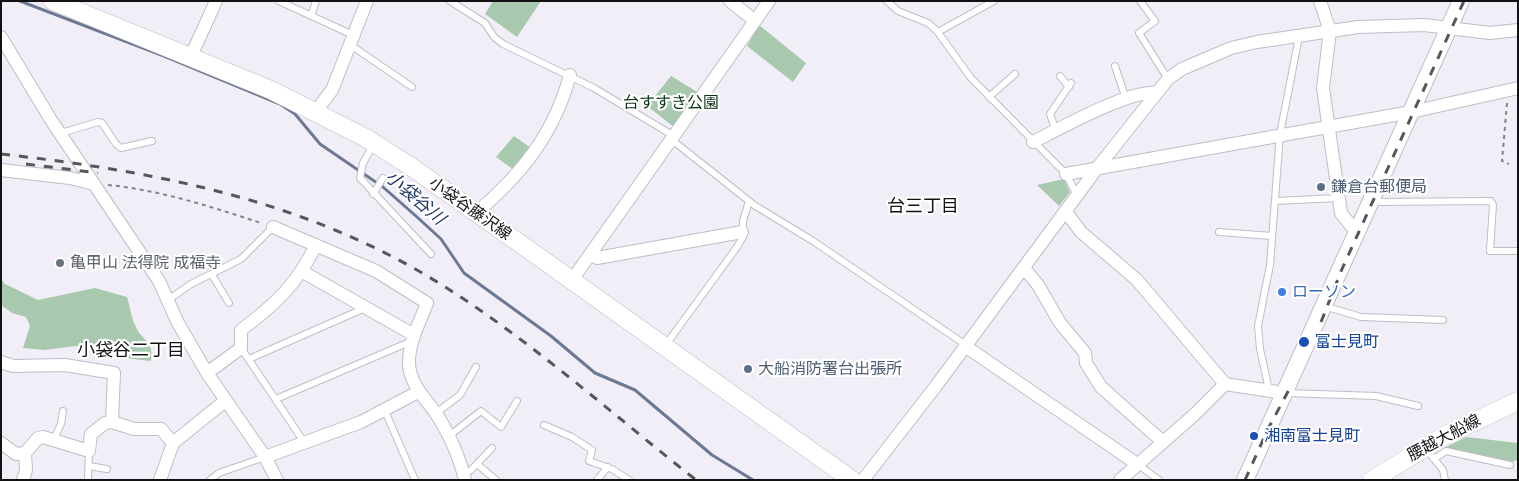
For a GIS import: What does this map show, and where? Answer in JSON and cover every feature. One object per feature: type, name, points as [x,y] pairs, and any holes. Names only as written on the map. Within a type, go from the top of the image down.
[{"type":"main road","name":"小袋谷藤沢線","points":[[52,1],[271,90],[316,111],[374,144],[572,280],[852,480]]},
{"type":"main road","name":"腰越大船線","points":[[1372,480],[1429,453],[1518,401]]},
{"type":"street","points":[[191,56],[216,1]]},
{"type":"street","points":[[316,111],[332,90],[367,1]]},
{"type":"street","points":[[730,1],[755,21]]},
{"type":"street","points":[[572,280],[769,1]]},
{"type":"street","points":[[1320,1],[1330,31],[1323,88],[1338,198],[1341,213],[1356,232]]},
{"type":"street","points":[[1245,480],[1276,391],[1324,306],[1461,1]]},
{"type":"street","points":[[863,480],[1098,167],[1168,79],[1182,69],[1231,48],[1257,42],[1358,27],[1424,26],[1490,33],[1518,30]]},
{"type":"street","points":[[2,40],[61,134],[159,281],[178,323],[207,373],[266,457],[277,480]]},
{"type":"street","points":[[476,213],[506,188],[540,144],[562,102],[570,75]]},
{"type":"street","points":[[1066,174],[1280,134],[1411,112],[1513,89]]},
{"type":"street","points":[[1033,142],[1091,113],[1126,99],[1148,92],[1156,93]]},
{"type":"street","points":[[1,184],[3,170],[70,178],[94,184]]},
{"type":"street","points":[[1066,212],[1080,232],[1137,280],[1225,384],[1276,391]]},
{"type":"street","points":[[273,227],[376,271],[427,303],[413,338],[409,364],[418,392],[436,413],[464,477]]},
{"type":"street","points":[[590,254],[597,258],[742,232]]},
{"type":"street","points":[[207,373],[241,348],[241,330],[271,307],[303,272],[316,245]]},
{"type":"street","points":[[1024,268],[1038,285],[1060,323],[1085,353],[1086,363],[1102,387],[1163,442]]},
{"type":"street","points":[[303,272],[413,338]]},
{"type":"street","points":[[965,345],[1137,464]]},
{"type":"street","points":[[1,362],[12,366],[65,365],[114,373],[112,422]]},
{"type":"street","points":[[1120,480],[1225,384]]},
{"type":"street","points":[[266,457],[385,411],[418,392]]},
{"type":"street","points":[[160,480],[173,443],[225,401]]},
{"type":"street","points":[[1,443],[16,454],[25,453],[38,438],[89,451],[91,434],[105,422],[112,422],[134,429],[161,429],[173,443]]},
{"type":"street","points":[[23,480],[26,470],[25,453]]},
{"type":"lane","points":[[279,1],[311,16],[351,40],[412,87]]},
{"type":"lane","points":[[311,16],[316,1]]},
{"type":"lane","points":[[450,1],[485,23],[494,37],[503,44],[570,75],[628,107],[673,138],[749,201],[909,304],[965,345]]},
{"type":"lane","points":[[887,1],[898,11],[928,23],[938,32],[971,78],[1066,174],[1078,196]]},
{"type":"lane","points":[[938,32],[993,1]]},
{"type":"lane","points":[[1140,1],[1155,21],[1139,33],[1168,79]]},
{"type":"lane","points":[[1299,37],[1280,134],[1270,265],[1258,326],[1259,344],[1276,391],[1376,396],[1418,406]]},
{"type":"lane","points":[[1114,66],[1126,99]]},
{"type":"lane","points":[[989,96],[1015,74]]},
{"type":"lane","points":[[1056,131],[1050,114],[1070,85],[1060,76]]},
{"type":"lane","points":[[61,134],[98,122],[102,123],[116,144],[121,148],[152,141]]},
{"type":"lane","points":[[374,144],[362,163],[360,178],[431,254]]},
{"type":"lane","points":[[373,194],[383,178]]},
{"type":"lane","points":[[1275,201],[1338,198]]},
{"type":"lane","points":[[665,346],[743,237],[742,232],[749,201]]},
{"type":"lane","points":[[1370,202],[1491,201],[1493,205],[1490,251],[1518,252]]},
{"type":"lane","points":[[168,300],[241,259],[273,227]]},
{"type":"lane","points":[[1219,232],[1272,236]]},
{"type":"lane","points":[[212,275],[229,303]]},
{"type":"lane","points":[[1324,306],[1360,317],[1443,320]]},
{"type":"lane","points":[[249,359],[365,308]]},
{"type":"lane","points":[[276,399],[413,338]]},
{"type":"lane","points":[[241,348],[304,442]]},
{"type":"lane","points":[[436,413],[460,395],[476,366]]},
{"type":"lane","points":[[448,437],[481,411],[501,427],[517,401]]},
{"type":"lane","points":[[53,441],[63,411]]},
{"type":"lane","points":[[385,411],[415,480]]},
{"type":"lane","points":[[544,425],[572,436],[592,450],[589,461],[608,467],[629,480]]},
{"type":"lane","points":[[464,477],[492,448]]},
{"type":"lane","points":[[88,480],[89,451]]},
{"type":"lane","points":[[1429,453],[1446,451],[1510,465]]},
{"type":"lane","points":[[1429,453],[1443,470],[1445,480]]},
{"type":"lane","points":[[210,480],[219,473],[266,457]]},
{"type":"lane","points":[[477,464],[496,480]]},
{"type":"lane","points":[[1137,464],[1159,480]]},
{"type":"lane","points":[[89,466],[107,470]]},
{"type":"lane","points":[[597,480],[608,467]]},
{"type":"path","points":[[1510,164],[1502,161],[1513,89]]},
{"type":"path","points":[[94,184],[135,189],[214,208],[273,227]]},
{"type":"green space","points":[[493,1],[541,1],[517,37],[485,14]]},
{"type":"green space","points":[[759,25],[806,63],[793,82],[747,46]]},
{"type":"green space","name":"台すすき公園","points":[[671,76],[699,93],[674,127],[647,106]]},
{"type":"green space","points":[[514,136],[531,148],[514,170],[496,157]]},
{"type":"green space","points":[[1064,179],[1070,192],[1059,206],[1037,185]]},
{"type":"green space","points":[[1,279],[5,284],[38,300],[95,288],[127,297],[132,319],[151,348],[151,361],[124,358],[120,352],[111,353],[75,346],[45,350],[23,348],[30,326],[26,317],[12,313],[1,305]]},
{"type":"green space","points":[[1466,437],[1518,443],[1518,460],[1511,462],[1444,448]]},
{"type":"waterway","name":"小袋谷川","points":[[20,1],[164,56],[280,104],[295,114],[320,144],[383,187],[441,239],[464,273],[551,336],[595,373],[635,390],[712,455],[753,480]]},
{"type":"railway","points":[[1321,322],[1342,269],[1464,1]]},
{"type":"railway","points":[[1,154],[120,170],[178,182],[236,196],[292,214],[347,235],[401,261],[485,313],[546,359],[696,480]]},
{"type":"railway","points":[[26,164],[98,173]]},
{"type":"railway","points":[[1245,480],[1268,429],[1292,384]]},
{"type":"place","name":"鎌倉台郵便局","points":[[1321,187]]},
{"type":"place","name":"亀甲山 法得院 成福寺","points":[[60,263]]},
{"type":"place","name":"ローソン","points":[[1282,292]]},
{"type":"place","name":"富士見町","points":[[1304,342]]},
{"type":"place","name":"大船消防署台出張所","points":[[748,369]]},
{"type":"place","name":"湘南富士見町","points":[[1254,436]]},
{"type":"district","name":"台三丁目","points":[[923,207]]},
{"type":"district","name":"小袋谷二丁目","points":[[131,351]]}]
